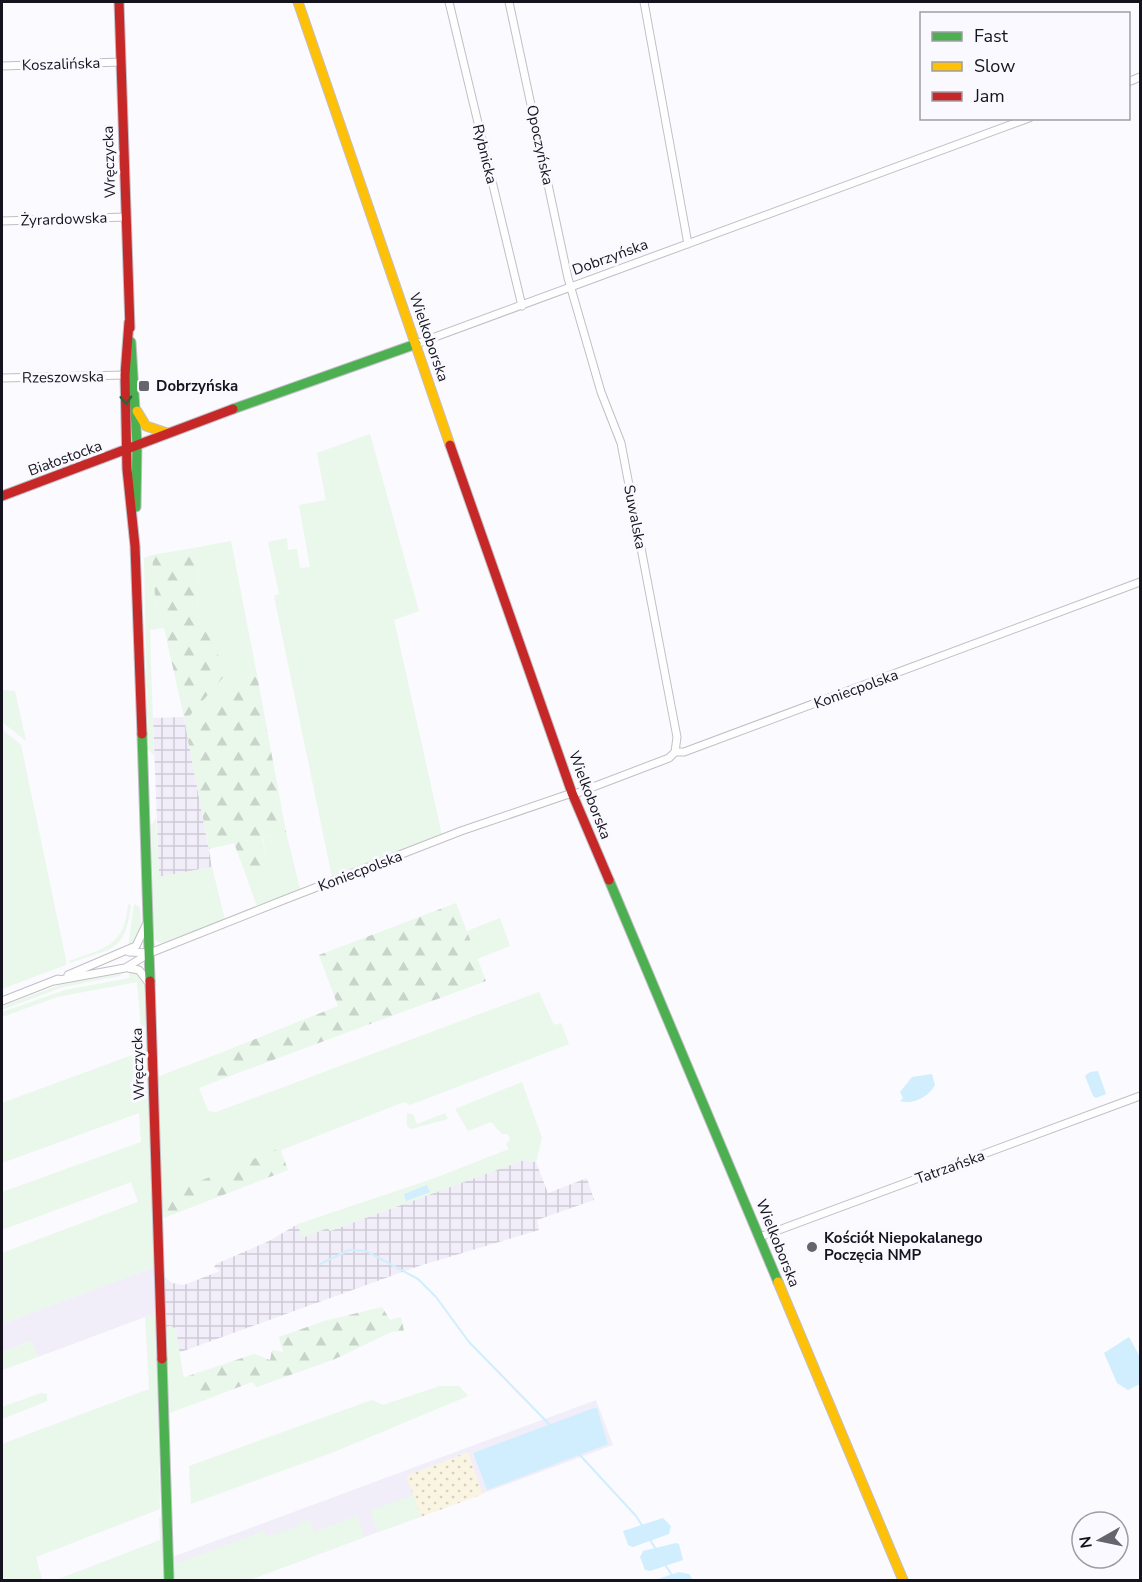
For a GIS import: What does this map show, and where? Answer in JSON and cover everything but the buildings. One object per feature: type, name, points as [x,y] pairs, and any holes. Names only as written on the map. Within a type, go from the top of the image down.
[{"type":"street","name":"Wręczycka","points":[[119,2],[129,322],[136,409],[135,546]]},
{"type":"street","name":"Wielkoborska","points":[[298,2],[572,794],[903,1581]]},
{"type":"street","name":"Rybnicka","points":[[449,2],[522,306]]},
{"type":"street","name":"Opoczyńska","points":[[509,2],[572,287]]},
{"type":"street","points":[[644,2],[688,244]]},
{"type":"street","name":"Koszalińska","points":[[2,66],[121,62]]},
{"type":"street","name":"Dobrzyńska","points":[[137,444],[522,306],[1024,120]]},
{"type":"street","name":"Żyrardowska","points":[[2,221],[126,217]]},
{"type":"street","name":"Suwalska","points":[[572,287],[601,392],[621,443],[677,737],[675,752]]},
{"type":"street","name":"Wręczycka","points":[[129,322],[125,375],[126,435],[135,546],[150,953],[168,1581]]},
{"type":"street","name":"Rzeszowska","points":[[2,378],[125,375]]},
{"type":"street","points":[[136,409],[146,426],[167,433]]},
{"type":"street","points":[[126,435],[137,444]]},
{"type":"street","name":"Białostocka","points":[[2,496],[127,450],[137,444]]},
{"type":"street","name":"Koniecpolska","points":[[150,953],[461,831],[572,794],[669,758],[675,752],[684,752],[822,702],[1140,582]]},
{"type":"street","points":[[2,1001],[125,953],[140,941],[148,919]]},
{"type":"street","points":[[125,953],[150,953]]},
{"type":"street","points":[[125,968],[150,953]]},
{"type":"street","points":[[54,981],[125,968],[139,970],[151,987]]},
{"type":"street","name":"Tatrzańska","points":[[760,1237],[1140,1096]]},
{"type":"shaded area","points":[[184,717],[212,867],[159,877],[153,718]]},
{"type":"shaded area","points":[[524,1160],[536,1162],[548,1193],[587,1178],[594,1200],[537,1220],[539,1230],[419,1266],[178,1353],[176,1329],[165,1327],[164,1277],[172,1283],[184,1285],[220,1271],[214,1267],[216,1264],[269,1241],[298,1224],[302,1238],[328,1227],[330,1231]]},
{"type":"shaded area","points":[[154,1267],[156,1313],[38,1357],[31,1341],[2,1352],[2,1324]]},
{"type":"shaded area","points":[[596,1400],[613,1445],[249,1580],[173,1580],[172,1557]]},
{"type":"green space","points":[[370,434],[419,611],[394,620],[442,835],[332,877],[274,596],[279,594],[268,542],[287,538],[288,550],[297,549],[300,568],[310,567],[299,505],[326,500],[317,453]]},
{"type":"green space","points":[[231,541],[256,670],[188,740],[185,721],[226,673],[197,613],[199,562],[188,549]]},
{"type":"green space","points":[[188,549],[199,562],[197,613],[227,673],[185,721],[164,628],[156,609],[152,555]]},
{"type":"green space","points":[[152,555],[156,609],[164,628],[150,630],[154,756],[148,749],[144,558]]},
{"type":"green space","points":[[256,670],[286,832],[262,838],[266,856],[261,874],[247,878],[234,843],[209,849],[188,740]]},
{"type":"green space","points":[[2,690],[15,691],[26,741],[2,722]]},
{"type":"green space","points":[[2,729],[21,745],[66,965],[2,989]]},
{"type":"green space","points":[[156,818],[159,877],[212,867],[225,920],[161,943],[155,940],[154,934],[151,825]]},
{"type":"green space","points":[[286,832],[300,889],[257,907],[247,878],[261,873],[266,856],[263,838]]},
{"type":"green space","points":[[456,903],[486,981],[219,1080],[216,1071],[223,1052],[338,1006],[319,955]]},
{"type":"green space","points":[[128,904],[131,905],[128,921],[120,941],[106,951],[70,963],[69,961],[103,948],[118,937],[123,929]]},
{"type":"green space","points":[[134,904],[140,907],[140,930],[133,944],[128,948]]},
{"type":"green space","points":[[500,918],[510,946],[477,959],[467,931]]},
{"type":"green space","points":[[135,970],[145,982],[154,1267],[2,1324],[2,1253],[138,1202],[131,1182],[2,1230],[2,1192],[141,1142],[139,1113],[2,1163],[2,1103],[143,1051],[137,982],[57,997],[2,1017],[2,1012],[65,990],[129,978],[129,971]]},
{"type":"green space","points":[[123,972],[120,976],[63,987],[2,1010],[2,1006],[63,984]]},
{"type":"green space","points":[[539,992],[554,1025],[561,1023],[569,1044],[410,1105],[404,1102],[161,1197],[157,1077],[223,1052],[216,1071],[219,1080],[199,1088],[208,1111],[216,1112]]},
{"type":"green space","points":[[522,1082],[542,1138],[536,1162],[524,1160],[330,1231],[328,1228],[302,1238],[298,1224],[435,1178],[509,1149],[506,1144],[510,1140],[508,1134],[502,1134],[491,1122],[468,1131],[455,1109]]},
{"type":"green space","points":[[407,1113],[413,1114],[417,1124],[445,1113],[448,1119],[411,1129],[407,1126]]},
{"type":"green space","points":[[280,1148],[288,1170],[161,1219],[161,1197]]},
{"type":"green space","points":[[382,1307],[390,1320],[401,1317],[404,1331],[391,1332],[335,1359],[257,1387],[252,1382],[210,1398],[186,1393],[182,1378],[254,1354],[270,1360],[272,1350],[283,1352],[279,1337],[324,1321]]},
{"type":"green space","points":[[156,1313],[160,1509],[36,1557],[42,1580],[2,1580],[2,1444],[149,1389],[145,1317]]},
{"type":"green space","points":[[171,1326],[176,1329],[186,1393],[210,1398],[167,1414],[165,1327]]},
{"type":"green space","points":[[31,1341],[38,1357],[2,1370],[2,1352]]},
{"type":"green space","points":[[440,1386],[459,1386],[468,1396],[334,1452],[191,1504],[189,1466],[372,1400],[383,1405]]},
{"type":"green space","points":[[41,1393],[47,1394],[47,1401],[2,1419],[2,1407]]},
{"type":"green space","points":[[413,1495],[421,1517],[378,1532],[370,1511]]},
{"type":"green space","points":[[302,1516],[304,1522],[310,1520],[314,1532],[357,1516],[365,1537],[249,1580],[173,1580],[175,1564],[264,1531],[267,1537],[302,1524]]},
{"type":"green space","points":[[159,1517],[162,1520],[164,1580],[56,1580],[160,1540]]},
{"type":"sand","points":[[468,1452],[483,1494],[421,1517],[407,1478],[408,1475]]},
{"type":"water","points":[[1098,1071],[1106,1094],[1096,1098],[1085,1076],[1090,1072]]},
{"type":"water","points":[[932,1074],[935,1085],[929,1093],[915,1101],[900,1101],[903,1098],[900,1092],[912,1077]]},
{"type":"water","points":[[427,1185],[430,1192],[406,1201],[404,1194]]},
{"type":"water","points":[[1129,1337],[1140,1357],[1140,1384],[1128,1390],[1117,1383],[1104,1353]]},
{"type":"water","points":[[597,1408],[608,1444],[487,1490],[473,1453]]},
{"type":"water","points":[[663,1518],[671,1526],[669,1534],[633,1547],[628,1545],[623,1531]]},
{"type":"water","points":[[679,1544],[683,1560],[650,1571],[645,1570],[640,1557],[643,1551]]},
{"type":"water","points":[[679,1572],[689,1574],[693,1580],[655,1580]]},
{"type":"waterway","points":[[320,1264],[349,1250],[366,1251],[418,1279],[436,1297],[469,1342],[550,1425]]},
{"type":"waterway","points":[[578,1453],[636,1516],[643,1527]]},
{"type":"waterway","points":[[650,1540],[657,1551]]},
{"type":"waterway","points":[[666,1566],[675,1580]]},
{"type":"traffic: fast","points":[[131,342],[137,444],[136,507]]},
{"type":"traffic: fast","points":[[233,409],[416,344]]},
{"type":"traffic: fast","points":[[142,734],[150,981]]},
{"type":"traffic: fast","points":[[609,880],[778,1282]]},
{"type":"traffic: fast","points":[[162,1359],[169,1580]]},
{"type":"traffic: slow","points":[[298,2],[450,445]]},
{"type":"traffic: slow","points":[[137,411],[146,426],[167,433]]},
{"type":"traffic: slow","points":[[778,1282],[903,1580]]},
{"type":"traffic: jam","points":[[119,2],[130,328]]},
{"type":"traffic: jam","points":[[129,322],[125,375],[127,469],[135,546],[142,734]]},
{"type":"traffic: jam","points":[[2,496],[233,409]]},
{"type":"traffic: jam","points":[[450,445],[572,793],[609,880]]},
{"type":"traffic: jam","points":[[150,981],[162,1359]]},
{"type":"place","name":"Dobrzyńska","points":[[144,386]]},
{"type":"place","name":"Kościół Niepokalanego Poczęcia NMP","points":[[812,1247]]}]
